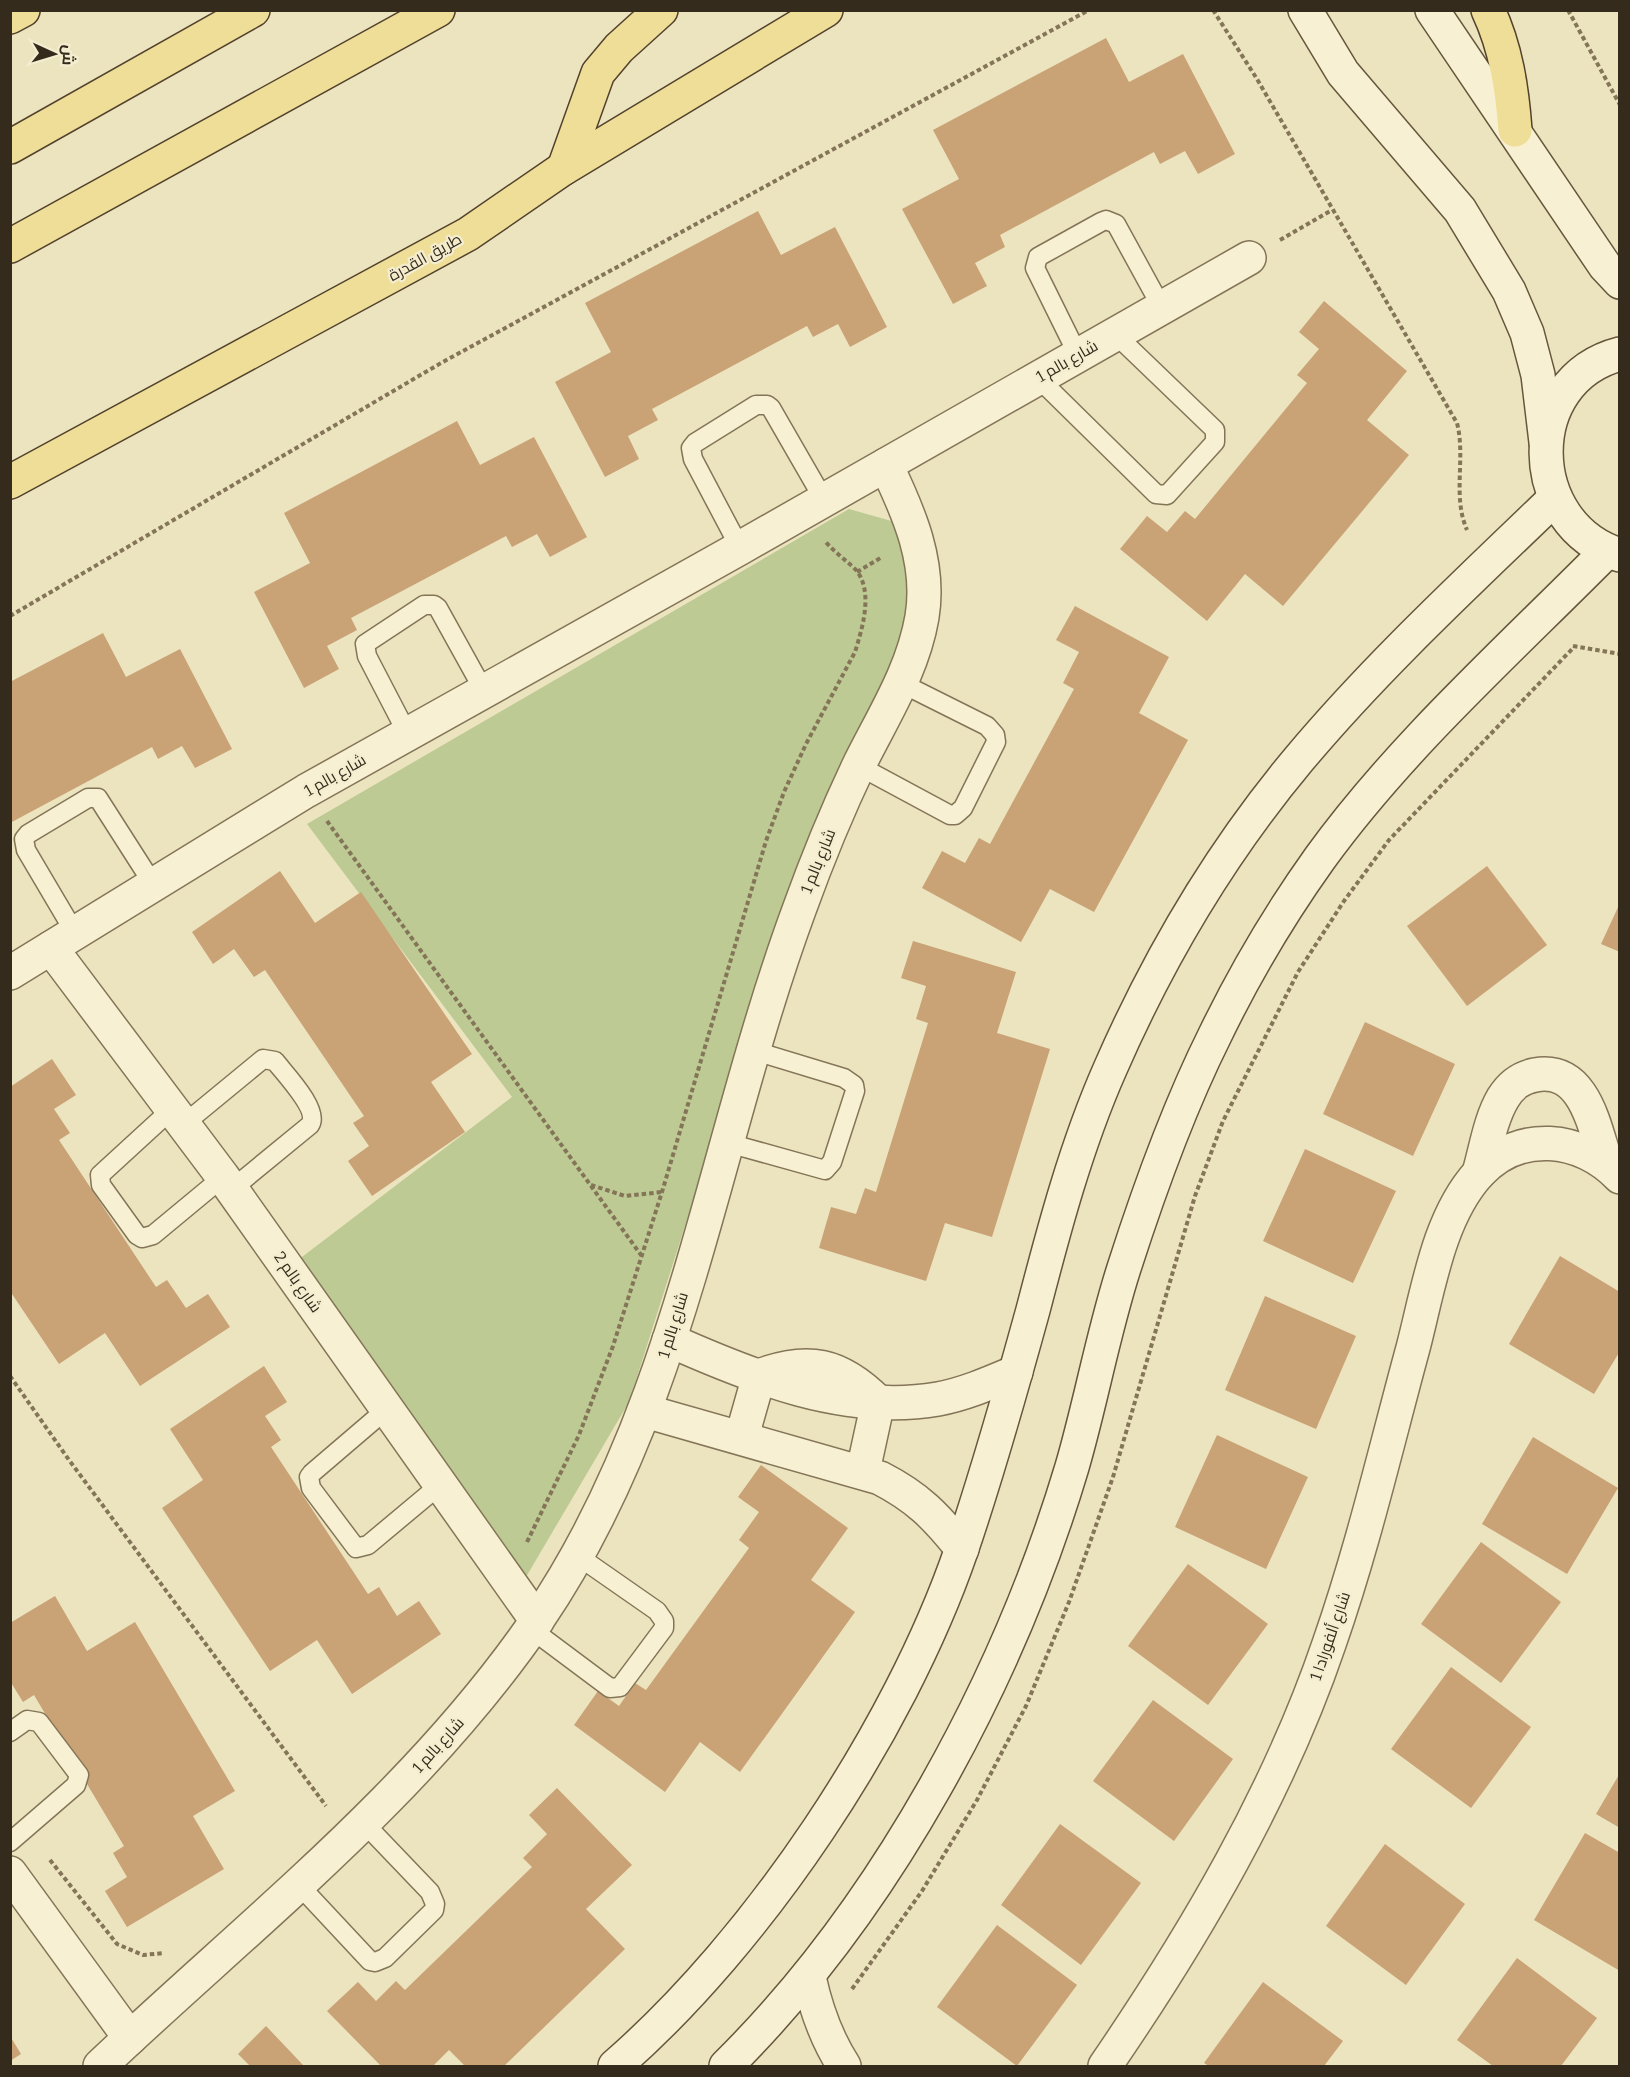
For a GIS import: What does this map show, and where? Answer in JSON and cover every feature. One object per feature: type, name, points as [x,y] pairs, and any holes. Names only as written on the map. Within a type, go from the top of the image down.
[{"type":"main road","points":[[10,17],[23,10]]},
{"type":"main road","points":[[10,147],[253,10]]},
{"type":"main road","points":[[564,168],[598,73],[619,48],[661,10]]},
{"type":"main road","name":"طريق القدرة","points":[[10,482],[418,262],[488,221],[564,168],[826,10]]},
{"type":"main road","points":[[1488,10],[1504,56],[1512,93],[1515,130]]},
{"type":"main road","points":[[10,246],[425,17]]},
{"type":"street","points":[[726,2067],[810,1977],[904,1836],[954,1751],[1000,1660],[1038,1565],[1071,1469],[1123,1270],[1184,1103],[1245,975],[1322,856],[1366,800],[1413,748],[1539,619],[1613,553],[1576,530],[1554,499],[1546,471],[1546,442],[1538,375],[1527,333],[1509,291],[1460,210],[1343,73],[1305,10]]},
{"type":"street","points":[[1432,10],[1605,266],[1620,282]]},
{"type":"street","name":"شارع بالم 1","points":[[10,973],[306,791],[740,548],[1249,258]]},
{"type":"street","points":[[1546,442],[1552,415],[1566,391],[1586,371],[1620,354]]},
{"type":"street","name":"شارع بالم 1","points":[[100,2067],[299,1885],[427,1759],[481,1695],[534,1625],[578,1556],[615,1483],[645,1411],[669,1340],[797,915],[825,840],[901,683],[918,637],[924,587],[916,537],[886,465]]},
{"type":"street","points":[[615,2067],[686,1996],[786,1876],[843,1791],[895,1701],[940,1608],[962,1549],[1016,1372],[1076,1157],[1108,1072],[1147,990],[1192,911],[1242,834],[1297,761],[1358,693],[1554,499]]},
{"type":"street","name":"شارع بالم 2","points":[[63,941],[178,1116],[517,1592],[534,1625]]},
{"type":"street","name":"شارع ألفورادا 1","points":[[1105,2067],[1144,2009],[1229,1866],[1282,1761],[1329,1646],[1340,1612],[1364,1533],[1441,1246],[1464,1196],[1479,1173],[1502,1099],[1514,1084],[1525,1077],[1543,1074],[1561,1077],[1575,1087],[1586,1102],[1613,1169]]},
{"type":"street","name":"شارع ألفورادا 1","points":[[1479,1173],[1500,1155],[1527,1144],[1554,1142],[1581,1148],[1613,1169]]},
{"type":"street","points":[[669,1340],[759,1376],[812,1392],[878,1402],[938,1399],[978,1389],[1016,1372]]},
{"type":"street","points":[[742,1436],[759,1376]]},
{"type":"street","points":[[863,1472],[878,1402]]},
{"type":"street","points":[[645,1411],[742,1436],[863,1472],[910,1494],[939,1519],[962,1549]]},
{"type":"street","points":[[13,1881],[130,2038]]},
{"type":"street","points":[[810,1977],[819,2018],[843,2066]]},
{"type":"lane","points":[[1078,356],[1035,268],[1038,257],[1101,222],[1112,221],[1116,224],[1162,308]]},
{"type":"lane","points":[[1038,378],[1156,494],[1167,495],[1215,442],[1215,430],[1114,333]]},
{"type":"lane","points":[[740,548],[693,459],[691,448],[695,443],[756,405],[762,404],[771,408],[814,506]]},
{"type":"lane","points":[[407,733],[367,656],[365,644],[424,605],[429,604],[438,608],[484,691]]},
{"type":"lane","points":[[859,766],[955,815],[963,807],[996,742],[995,735],[987,726],[901,683]]},
{"type":"lane","points":[[63,941],[26,850],[24,839],[28,834],[88,798],[98,798],[153,884]]},
{"type":"lane","points":[[728,1143],[825,1170],[832,1162],[855,1091],[854,1085],[844,1078],[755,1051]]},
{"type":"lane","points":[[263,1059],[275,1061],[312,1110],[314,1120],[153,1235],[142,1238],[137,1235],[101,1185],[100,1175],[178,1116],[263,1059]]},
{"type":"lane","points":[[388,1408],[312,1473],[309,1477],[310,1488],[357,1548],[368,1545],[441,1484]]},
{"type":"lane","points":[[534,1625],[610,1688],[623,1683],[664,1628],[664,1621],[657,1611],[578,1556]]},
{"type":"lane","points":[[10,1732],[27,1720],[39,1722],[79,1775],[76,1785],[10,1842]]},
{"type":"lane","points":[[299,1885],[370,1960],[375,1962],[385,1958],[434,1910],[435,1904],[430,1892],[363,1822]]},
{"type":"path","points":[[10,616],[441,363],[1089,10]]},
{"type":"path","points":[[1213,10],[1257,79],[1457,423],[1461,440],[1459,499],[1462,519],[1486,565]]},
{"type":"path","points":[[1568,10],[1620,105]]},
{"type":"path","points":[[1249,258],[1332,210]]},
{"type":"path","points":[[517,1592],[523,1552],[597,1391],[662,1192],[770,831],[793,773],[855,652],[861,631],[864,601],[857,572],[836,554],[814,506]]},
{"type":"path","points":[[1539,619],[1574,647],[1620,654]]},
{"type":"path","points":[[847,1996],[922,1891],[977,1800],[1026,1706],[1069,1602],[1113,1477],[1195,1196],[1223,1121],[1298,972],[1344,901],[1389,840],[1574,647]]},
{"type":"path","points":[[306,791],[641,1255]]},
{"type":"path","points":[[590,1185],[625,1196],[662,1192]]},
{"type":"path","points":[[10,1376],[76,1470],[327,1808],[318,1816]]},
{"type":"path","points":[[26,1829],[117,1944],[143,1955],[158,1955],[172,1950]]},
{"type":"green space","points":[[849,509],[902,524],[913,586],[899,656],[794,883],[629,1402],[526,1577],[298,1260],[512,1097],[307,824]]},
{"type":"building","points":[[1106,38],[1129,82],[1183,54],[1235,154],[1198,174],[1185,151],[1160,164],[1154,152],[1000,235],[1005,247],[975,263],[987,286],[953,304],[902,209],[959,179],[933,130]]},
{"type":"building","points":[[758,211],[781,255],[835,227],[887,327],[850,347],[838,324],[813,337],[807,326],[652,409],[658,420],[628,436],[639,459],[605,477],[555,382],[611,352],[585,303]]},
{"type":"building","points":[[1324,301],[1407,371],[1367,420],[1409,455],[1283,606],[1245,574],[1207,621],[1120,549],[1147,516],[1167,532],[1185,511],[1195,519],[1307,383],[1297,375],[1319,349],[1299,332]]},
{"type":"building","points":[[457,421],[480,465],[534,437],[587,537],[550,557],[537,534],[512,547],[506,536],[351,618],[357,630],[327,646],[339,669],[304,688],[254,592],[310,563],[284,513]]},
{"type":"building","points":[[1075,606],[1169,657],[1139,713],[1188,740],[1094,912],[1050,889],[1021,942],[922,888],[942,851],[965,863],[979,838],[990,844],[1074,689],[1063,683],[1079,652],[1056,640]]},
{"type":"building","points":[[103,633],[126,677],[180,649],[232,749],[195,768],[182,746],[158,759],[152,747],[10,823],[10,682]]},
{"type":"building","points":[[1487,866],[1547,945],[1467,1006],[1407,926]]},
{"type":"building","points":[[280,871],[315,923],[361,892],[472,1054],[431,1082],[465,1132],[372,1196],[348,1161],[369,1146],[353,1123],[364,1116],[265,970],[254,977],[234,949],[213,964],[192,932]]},
{"type":"building","points":[[1620,903],[1620,952],[1601,944]]},
{"type":"building","points":[[913,941],[1016,972],[997,1033],[1050,1049],[992,1237],[945,1223],[926,1281],[819,1248],[831,1207],[856,1214],[865,1188],[876,1192],[928,1023],[916,1019],[926,986],[901,978]]},
{"type":"building","points":[[1365,1022],[1455,1064],[1413,1156],[1323,1114]]},
{"type":"building","points":[[52,1059],[76,1095],[54,1109],[70,1133],[59,1140],[156,1287],[167,1280],[186,1308],[208,1294],[230,1327],[140,1386],[105,1333],[59,1364],[10,1291],[10,1087]]},
{"type":"building","points":[[1305,1149],[1396,1191],[1353,1283],[1263,1241]]},
{"type":"building","points":[[1560,1256],[1620,1292],[1620,1351],[1594,1394],[1509,1344]]},
{"type":"building","points":[[1265,1296],[1356,1336],[1316,1429],[1225,1390]]},
{"type":"building","points":[[264,1366],[287,1402],[265,1416],[281,1440],[271,1447],[368,1594],[379,1587],[397,1616],[419,1601],[441,1634],[352,1694],[317,1640],[270,1671],[162,1508],[203,1480],[170,1429]]},
{"type":"building","points":[[1217,1435],[1308,1477],[1266,1569],[1175,1527]]},
{"type":"building","points":[[1533,1437],[1618,1488],[1567,1574],[1482,1524]]},
{"type":"building","points":[[761,1465],[848,1528],[811,1580],[855,1612],[740,1772],[700,1742],[665,1792],[574,1725],[598,1691],[619,1706],[635,1683],[646,1690],[749,1548],[739,1540],[759,1512],[738,1497]]},
{"type":"building","points":[[1481,1542],[1561,1602],[1501,1683],[1421,1624]]},
{"type":"building","points":[[1188,1564],[1268,1624],[1208,1705],[1128,1646]]},
{"type":"building","points":[[55,1596],[87,1651],[135,1622],[235,1791],[193,1816],[224,1869],[127,1927],[105,1891],[127,1877],[113,1853],[124,1846],[34,1695],[23,1702],[10,1681],[10,1623]]},
{"type":"building","points":[[1451,1667],[1531,1727],[1471,1808],[1391,1749]]},
{"type":"building","points":[[1153,1700],[1233,1759],[1174,1841],[1093,1781]]},
{"type":"building","points":[[1620,1773],[1620,1828],[1596,1814]]},
{"type":"building","points":[[557,1788],[632,1865],[586,1909],[625,1949],[504,2066],[465,2066],[449,2050],[433,2066],[381,2066],[327,2011],[358,1982],[376,2001],[396,1981],[405,1990],[532,1867],[523,1858],[547,1834],[529,1815]]},
{"type":"building","points":[[1060,1824],[1141,1883],[1081,1965],[1001,1905]]},
{"type":"building","points":[[1585,1833],[1620,1853],[1620,1971],[1534,1920]]},
{"type":"building","points":[[1385,1844],[1465,1904],[1406,1985],[1326,1926]]},
{"type":"building","points":[[997,1925],[1077,1985],[1017,2066],[937,2007]]},
{"type":"building","points":[[1517,1958],[1597,2018],[1561,2066],[1493,2066],[1457,2040]]},
{"type":"building","points":[[1263,1982],[1343,2041],[1324,2066],[1209,2066],[1204,2063]]},
{"type":"building","points":[[266,2026],[304,2066],[250,2066],[238,2054]]},
{"type":"building","points":[[10,2036],[21,2054],[10,2061]]}]
